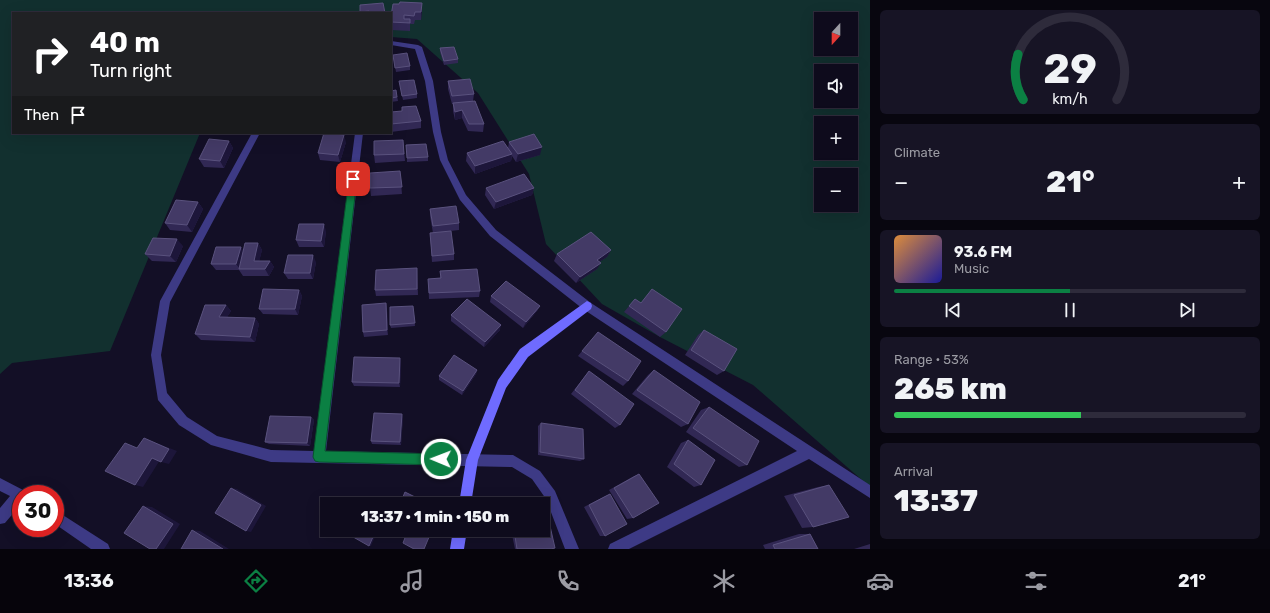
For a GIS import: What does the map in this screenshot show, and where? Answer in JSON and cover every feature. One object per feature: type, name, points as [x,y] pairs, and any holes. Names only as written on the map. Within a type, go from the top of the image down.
[{"type":"street","points":[[392,43],[418,47],[429,81],[437,132],[444,160],[463,197],[493,234],[587,306],[788,437],[807,453],[870,492]]},
{"type":"street","points":[[255,134],[166,301],[156,355],[162,396],[183,421],[215,441],[271,456],[513,462],[536,475],[551,495],[572,549]]},
{"type":"street","points":[[319,457],[359,134]]},
{"type":"street","points":[[466,497],[472,460],[502,384],[524,353],[587,306]]},
{"type":"street","points":[[615,549],[807,453]]},
{"type":"street","points":[[0,484],[12,491]]},
{"type":"street","points":[[0,518],[12,504]]},
{"type":"street","points":[[64,522],[103,549]]},
{"type":"street","points":[[457,549],[459,537]]},
{"type":"green space","points":[[0,0],[870,0],[870,487],[753,385],[660,337],[602,304],[546,244],[529,174],[478,93],[417,39],[392,37],[392,12],[12,12],[12,134],[200,134],[110,351],[12,363],[0,374]]},
{"type":"building","points":[[400,2],[422,3],[421,12],[415,12],[414,16],[404,15],[404,19],[410,19],[410,23],[392,22],[393,4],[399,4]]},
{"type":"building","points":[[383,3],[385,12],[360,12],[360,5]]},
{"type":"building","points":[[454,47],[458,59],[444,61],[440,48]]},
{"type":"building","points":[[407,53],[410,66],[395,68],[393,55]]},
{"type":"building","points":[[470,79],[474,94],[452,96],[448,81]]},
{"type":"building","points":[[414,80],[417,94],[402,96],[399,81]]},
{"type":"building","points":[[396,90],[397,97],[392,98],[392,91]]},
{"type":"building","points":[[475,101],[484,124],[469,124],[462,110],[455,112],[453,103]]},
{"type":"building","points":[[416,106],[421,121],[392,124],[392,112],[402,111],[402,107]]},
{"type":"building","points":[[324,134],[344,135],[338,155],[318,153]]},
{"type":"building","points":[[534,134],[542,147],[518,154],[509,142]]},
{"type":"building","points":[[209,139],[229,141],[220,161],[199,159]]},
{"type":"building","points":[[403,140],[404,154],[374,155],[374,141]]},
{"type":"building","points":[[503,141],[512,154],[475,166],[467,153]]},
{"type":"building","points":[[426,144],[428,157],[407,158],[406,145]]},
{"type":"building","points":[[400,171],[402,187],[370,188],[370,173]]},
{"type":"building","points":[[524,174],[534,188],[496,202],[486,188]]},
{"type":"building","points":[[176,200],[198,202],[187,225],[165,223]]},
{"type":"building","points":[[456,206],[459,223],[433,226],[430,209]]},
{"type":"building","points":[[299,224],[324,224],[321,241],[296,240]]},
{"type":"building","points":[[451,231],[454,254],[432,256],[430,233]]},
{"type":"building","points":[[591,232],[611,250],[597,260],[601,263],[580,277],[557,254]]},
{"type":"building","points":[[153,238],[177,239],[170,256],[145,254]]},
{"type":"building","points":[[245,243],[258,243],[254,261],[270,261],[265,269],[239,269]]},
{"type":"building","points":[[216,247],[241,247],[236,264],[211,264]]},
{"type":"building","points":[[288,255],[313,255],[310,273],[284,273]]},
{"type":"building","points":[[417,268],[417,289],[375,290],[376,270]]},
{"type":"building","points":[[477,269],[480,291],[429,293],[428,279],[441,278],[440,271]]},
{"type":"building","points":[[506,281],[540,306],[526,322],[491,296]]},
{"type":"building","points":[[263,289],[299,290],[295,309],[259,309]]},
{"type":"building","points":[[652,289],[682,309],[666,332],[629,306],[635,299],[641,303]]},
{"type":"building","points":[[467,299],[501,325],[485,342],[451,315]]},
{"type":"building","points":[[386,303],[387,330],[363,332],[362,305]]},
{"type":"building","points":[[205,305],[226,305],[219,317],[255,318],[250,337],[195,334]]},
{"type":"building","points":[[413,306],[415,323],[390,325],[390,307]]},
{"type":"building","points":[[704,330],[737,349],[724,371],[691,350]]},
{"type":"building","points":[[598,332],[641,361],[628,381],[582,351]]},
{"type":"building","points":[[454,355],[477,370],[463,391],[439,376]]},
{"type":"building","points":[[354,357],[400,358],[399,383],[352,382]]},
{"type":"building","points":[[654,370],[700,402],[688,424],[637,390]]},
{"type":"building","points":[[589,371],[634,404],[620,425],[575,390]]},
{"type":"building","points":[[709,407],[759,441],[747,465],[693,428]]},
{"type":"building","points":[[374,413],[402,414],[400,442],[371,441]]},
{"type":"building","points":[[270,416],[311,417],[307,443],[265,442]]},
{"type":"building","points":[[541,423],[583,429],[584,459],[540,452]]},
{"type":"building","points":[[144,438],[169,449],[161,462],[152,458],[135,485],[105,471],[125,443],[137,448]]},
{"type":"building","points":[[688,440],[715,460],[701,485],[674,464]]},
{"type":"building","points":[[639,474],[659,503],[633,518],[614,488]]},
{"type":"building","points":[[829,485],[849,517],[813,527],[794,495]]},
{"type":"building","points":[[231,488],[261,505],[246,531],[215,513]]},
{"type":"building","points":[[405,492],[415,497],[403,497]]},
{"type":"building","points":[[610,494],[627,524],[605,536],[589,505]]},
{"type":"building","points":[[143,506],[173,524],[156,549],[150,549],[124,533]]},
{"type":"building","points":[[550,526],[555,548],[517,549],[515,537],[550,537]]},
{"type":"building","points":[[192,530],[223,549],[181,549]]},
{"type":"building","points":[[810,534],[818,549],[775,549],[773,545]]},
{"type":"building","points":[[353,537],[373,537],[369,546]]},
{"type":"building","points":[[405,537],[429,537],[424,549],[414,549],[403,543]]},
{"type":"route","points":[[353,179],[319,457],[441,459]]}]
